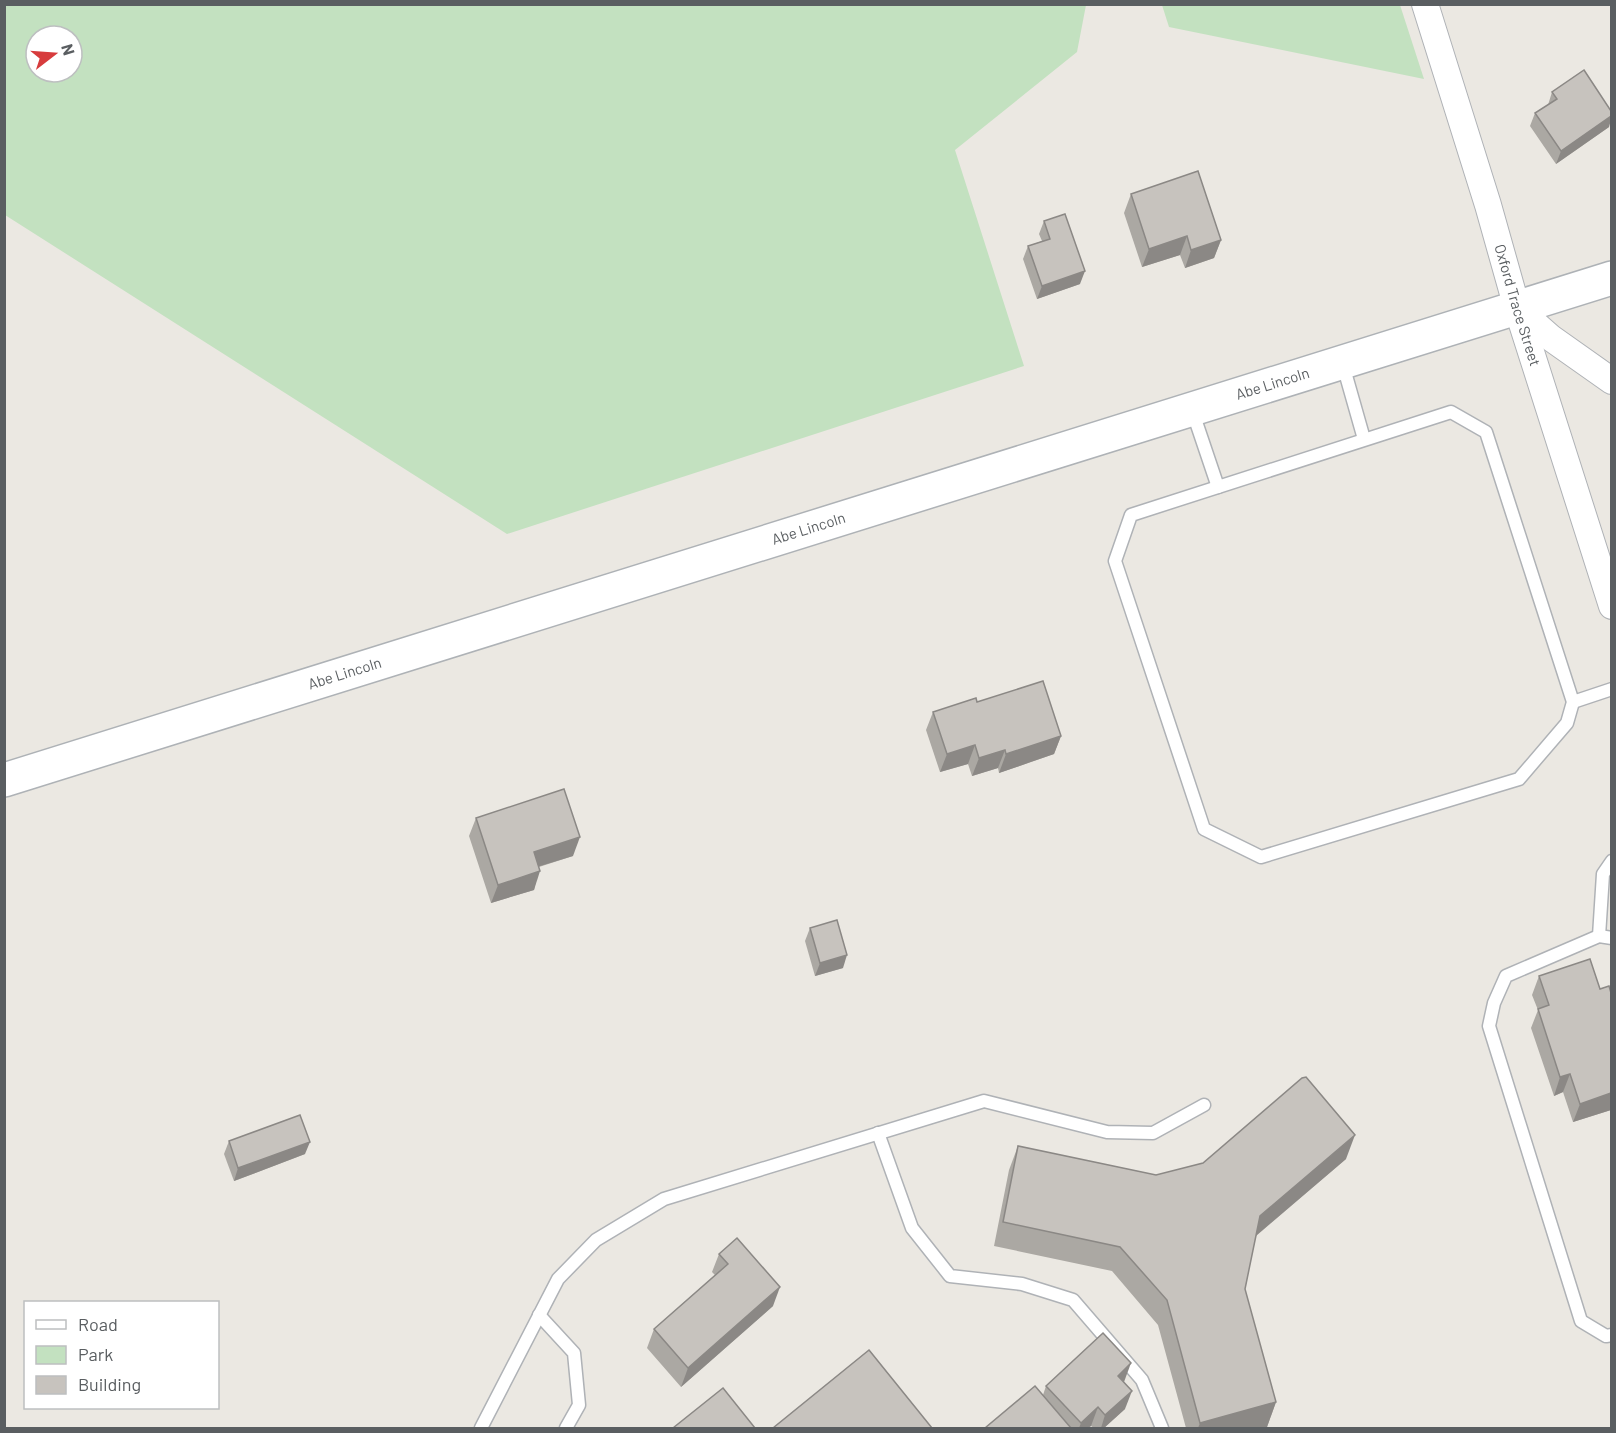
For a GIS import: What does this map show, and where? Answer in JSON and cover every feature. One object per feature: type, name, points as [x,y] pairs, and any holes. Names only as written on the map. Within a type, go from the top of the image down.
[{"type":"street","name":"Oxford Trace Street","points":[[1425,4],[1488,205],[1516,308],[1611,606]]},
{"type":"street","name":"Abe Lincoln","points":[[4,780],[1611,278]]},
{"type":"street","points":[[1516,308],[1551,338],[1611,381]]},
{"type":"lane","points":[[1342,362],[1364,438]]},
{"type":"lane","points":[[1192,409],[1218,487]]},
{"type":"lane","points":[[1451,412],[1486,432],[1573,702],[1567,723],[1520,778],[1261,857],[1204,829],[1115,561],[1131,515],[1364,438],[1451,412]]},
{"type":"lane","points":[[1573,702],[1611,689]]},
{"type":"lane","points":[[1611,861],[1603,874],[1605,937],[1506,976],[1494,1003],[1489,1026],[1581,1321],[1606,1336],[1611,1335]]},
{"type":"lane","points":[[481,1428],[558,1279],[596,1240],[664,1199],[984,1101],[1107,1132],[1153,1133],[1204,1105]]},
{"type":"lane","points":[[878,1133],[912,1228],[950,1276],[1022,1284],[1073,1300],[1142,1380],[1162,1428]]},
{"type":"lane","points":[[539,1316],[574,1353],[579,1405],[566,1428]]},
{"type":"green space","points":[[5,4],[1086,5],[1077,52],[955,150],[1024,366],[507,534],[5,215]]},
{"type":"green space","points":[[1162,5],[1400,5],[1424,79],[1169,27]]},
{"type":"building","points":[[1584,70],[1611,111],[1611,116],[1561,151],[1535,113],[1557,99],[1552,92]]},
{"type":"building","points":[[1198,171],[1221,240],[1191,250],[1187,236],[1149,249],[1131,194]]},
{"type":"building","points":[[1065,214],[1085,271],[1042,286],[1028,246],[1050,239],[1044,221]]},
{"type":"building","points":[[1043,681],[1061,736],[1006,754],[1005,750],[979,758],[975,745],[947,754],[933,712],[976,698],[977,702]]},
{"type":"building","points":[[564,789],[580,837],[534,852],[540,871],[498,885],[476,818]]},
{"type":"building","points":[[837,920],[847,955],[820,963],[810,928]]},
{"type":"building","points":[[1590,959],[1600,989],[1609,986],[1611,993],[1611,1093],[1580,1104],[1570,1074],[1560,1077],[1538,1009],[1549,1005],[1539,976]]},
{"type":"building","points":[[1306,1077],[1355,1135],[1260,1216],[1245,1289],[1276,1402],[1200,1423],[1167,1300],[1120,1247],[1003,1222],[1018,1146],[1156,1175],[1203,1163]]},
{"type":"building","points":[[300,1115],[310,1142],[238,1168],[229,1141]]},
{"type":"building","points":[[737,1238],[780,1287],[688,1368],[654,1329],[728,1264],[719,1254]]},
{"type":"building","points":[[1103,1333],[1131,1363],[1118,1376],[1132,1391],[1105,1415],[1098,1407],[1081,1423],[1046,1386]]},
{"type":"building","points":[[869,1350],[932,1428],[773,1428]]},
{"type":"building","points":[[1035,1386],[1071,1428],[985,1428]]},
{"type":"building","points":[[723,1388],[755,1428],[673,1428]]}]
